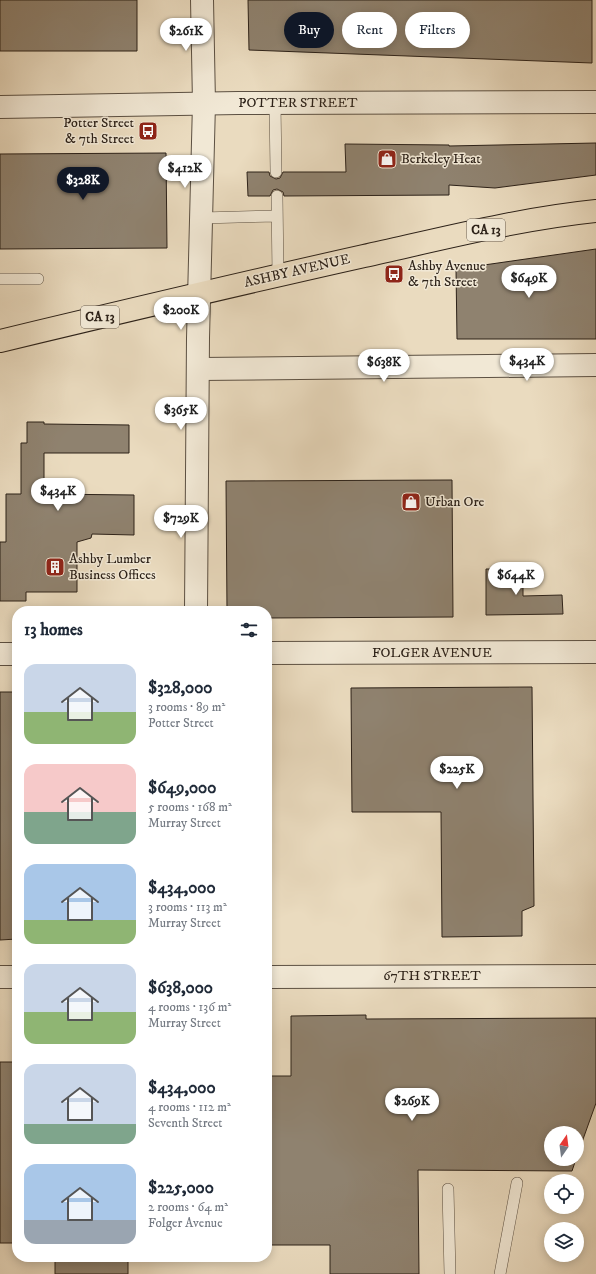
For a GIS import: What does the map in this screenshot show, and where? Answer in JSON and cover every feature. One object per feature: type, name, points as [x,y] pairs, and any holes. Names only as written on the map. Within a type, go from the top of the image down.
[{"type":"main road","name":"ASHBY AVENUE","points":[[0,341],[278,275],[456,236],[556,216],[596,211]]},
{"type":"street","points":[[196,606],[204,104],[202,0]]},
{"type":"street","name":"POTTER STREET","points":[[0,107],[275,103],[596,102]]},
{"type":"street","points":[[199,369],[596,365]]},
{"type":"street","name":"FOLGER AVENUE","points":[[272,653],[596,652]]},
{"type":"street","points":[[0,654],[12,654]]},
{"type":"street","name":"67TH STREET","points":[[272,977],[596,976]]},
{"type":"street","points":[[0,977],[12,977]]},
{"type":"lane","points":[[275,103],[276,172]]},
{"type":"lane","points":[[277,196],[278,275]]},
{"type":"lane","points":[[202,218],[277,216]]},
{"type":"lane","points":[[0,279],[38,279]]},
{"type":"lane","points":[[500,1274],[517,1184]]},
{"type":"lane","points":[[448,1189],[450,1274]]},
{"type":"building","points":[[0,0],[137,0],[137,51],[0,51]]},
{"type":"building","points":[[248,0],[592,0],[592,63],[249,50]]},
{"type":"building","points":[[596,143],[596,175],[495,188],[449,185],[449,195],[284,196],[283,192],[277,189],[273,190],[270,196],[248,196],[247,172],[269,172],[270,176],[276,179],[280,178],[283,172],[346,172],[345,144],[449,146]]},
{"type":"building","points":[[166,153],[167,248],[0,249],[0,154]]},
{"type":"building","points":[[596,249],[596,339],[457,339],[456,269]]},
{"type":"building","points":[[27,422],[44,422],[44,424],[129,425],[129,453],[44,453],[44,494],[134,495],[134,535],[92,534],[91,538],[77,542],[77,592],[26,592],[26,601],[0,601],[0,542],[6,542],[6,494],[21,494],[21,443],[27,443]]},
{"type":"building","points":[[452,480],[453,617],[272,618],[272,606],[227,606],[226,481]]},
{"type":"building","points":[[486,569],[523,569],[523,596],[562,595],[563,614],[486,615]]},
{"type":"building","points":[[532,687],[534,906],[522,911],[522,936],[442,937],[441,812],[352,812],[351,688]]},
{"type":"building","points":[[0,692],[12,692],[12,939],[0,940]]},
{"type":"building","points":[[366,1015],[366,1019],[596,1018],[596,1103],[584,1136],[584,1126],[544,1126],[544,1166],[574,1166],[572,1171],[418,1170],[419,1274],[330,1274],[330,1245],[272,1245],[272,1076],[291,1076],[291,1016]]},
{"type":"building","points":[[0,1062],[12,1062],[12,1243],[0,1243]]},
{"type":"building","points":[[55,1262],[128,1262],[128,1274],[55,1274]]},
{"type":"place","name":"Potter Street & 7th Street","points":[[148,131]]},
{"type":"place","name":"Berkeley Heat","points":[[387,159]]},
{"type":"place","name":"Ashby Avenue & 7th Street","points":[[394,274]]},
{"type":"place","name":"Urban Ore","points":[[411,502]]},
{"type":"place","name":"Ashby Lumber Business Offices","points":[[55,567]]}]
